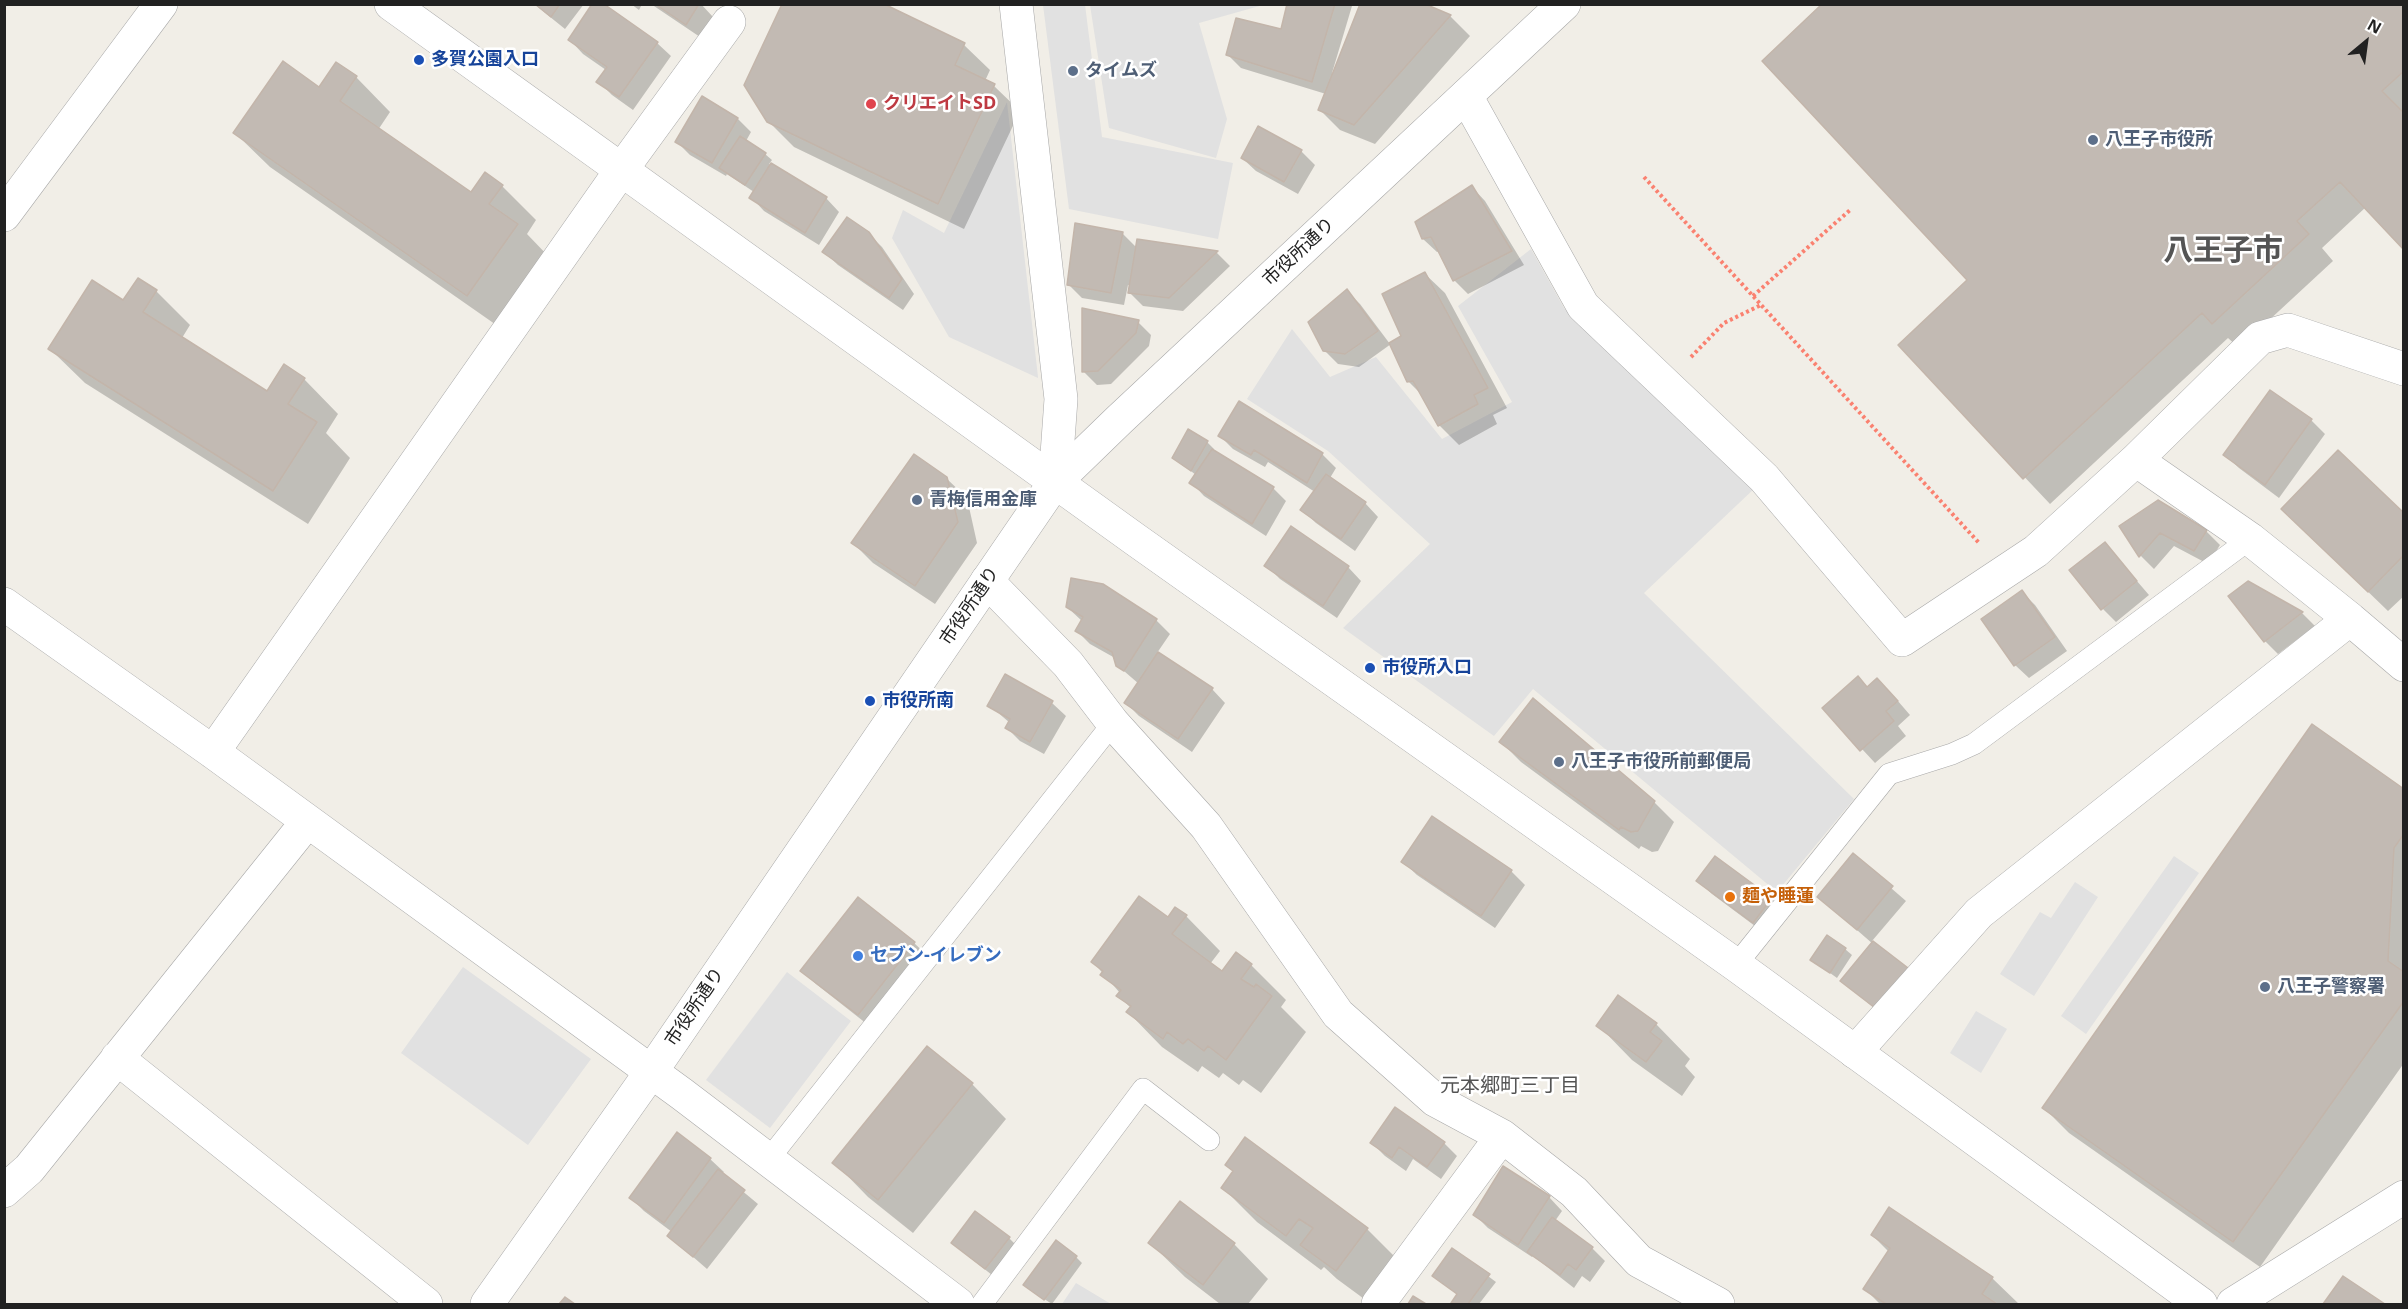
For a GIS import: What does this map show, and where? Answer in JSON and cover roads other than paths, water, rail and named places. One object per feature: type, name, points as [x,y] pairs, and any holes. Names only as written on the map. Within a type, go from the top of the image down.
[{"type":"street","points":[[4,215],[161,4]]},
{"type":"street","points":[[391,4],[1055,482],[1736,965],[2202,1305]]},
{"type":"street","points":[[1016,4],[1062,399],[1055,482]]},
{"type":"street","name":"市役所通り","points":[[487,1305],[651,1072],[1055,482],[1564,4]]},
{"type":"street","points":[[213,752],[622,169],[728,13]]},
{"type":"street","points":[[1466,96],[1583,306],[1764,478],[1902,640],[2036,550],[2136,460],[2260,338],[2289,330],[2403,369]]},
{"type":"street","points":[[2136,460],[2250,539],[2350,619],[2403,665]]},
{"type":"street","points":[[987,581],[1068,664],[1113,723],[1206,826],[1338,1014],[1435,1100],[1502,1136],[1574,1192],[1639,1261],[1718,1305]]},
{"type":"street","points":[[4,604],[213,752],[651,1072],[958,1305]]},
{"type":"street","points":[[1855,1052],[1979,913],[2350,619]]},
{"type":"street","points":[[4,1191],[28,1169],[307,822]]},
{"type":"street","points":[[117,1058],[426,1305]]},
{"type":"street","points":[[1378,1305],[1502,1136]]},
{"type":"street","points":[[2233,1305],[2403,1197]]},
{"type":"lane","points":[[1736,965],[1889,774],[1952,754],[1974,744],[2250,539]]},
{"type":"lane","points":[[768,1161],[1113,723]]},
{"type":"lane","points":[[982,1305],[1143,1089],[1209,1140]]},
{"type":"place","name":"多賀公園入口","points":[[419,60]]},
{"type":"place","name":"タイムズ","points":[[1073,71]]},
{"type":"place","name":"クリエイトSD","points":[[871,104]]},
{"type":"place","name":"八王子市役所","points":[[2093,140]]},
{"type":"place","name":"青梅信用金庫","points":[[917,500]]},
{"type":"place","name":"市役所入口","points":[[1370,668]]},
{"type":"place","name":"市役所南","points":[[870,701]]},
{"type":"place","name":"八王子市役所前郵便局","points":[[1559,762]]},
{"type":"place","name":"麺や睡蓮","points":[[1730,897]]},
{"type":"place","name":"セブン-イレブン","points":[[858,956]]},
{"type":"place","name":"八王子警察署","points":[[2265,987]]},
{"type":"district","name":"八王子市","points":[[2223,251]]},
{"type":"district","name":"元本郷町三丁目","points":[[1510,1086]]}]
